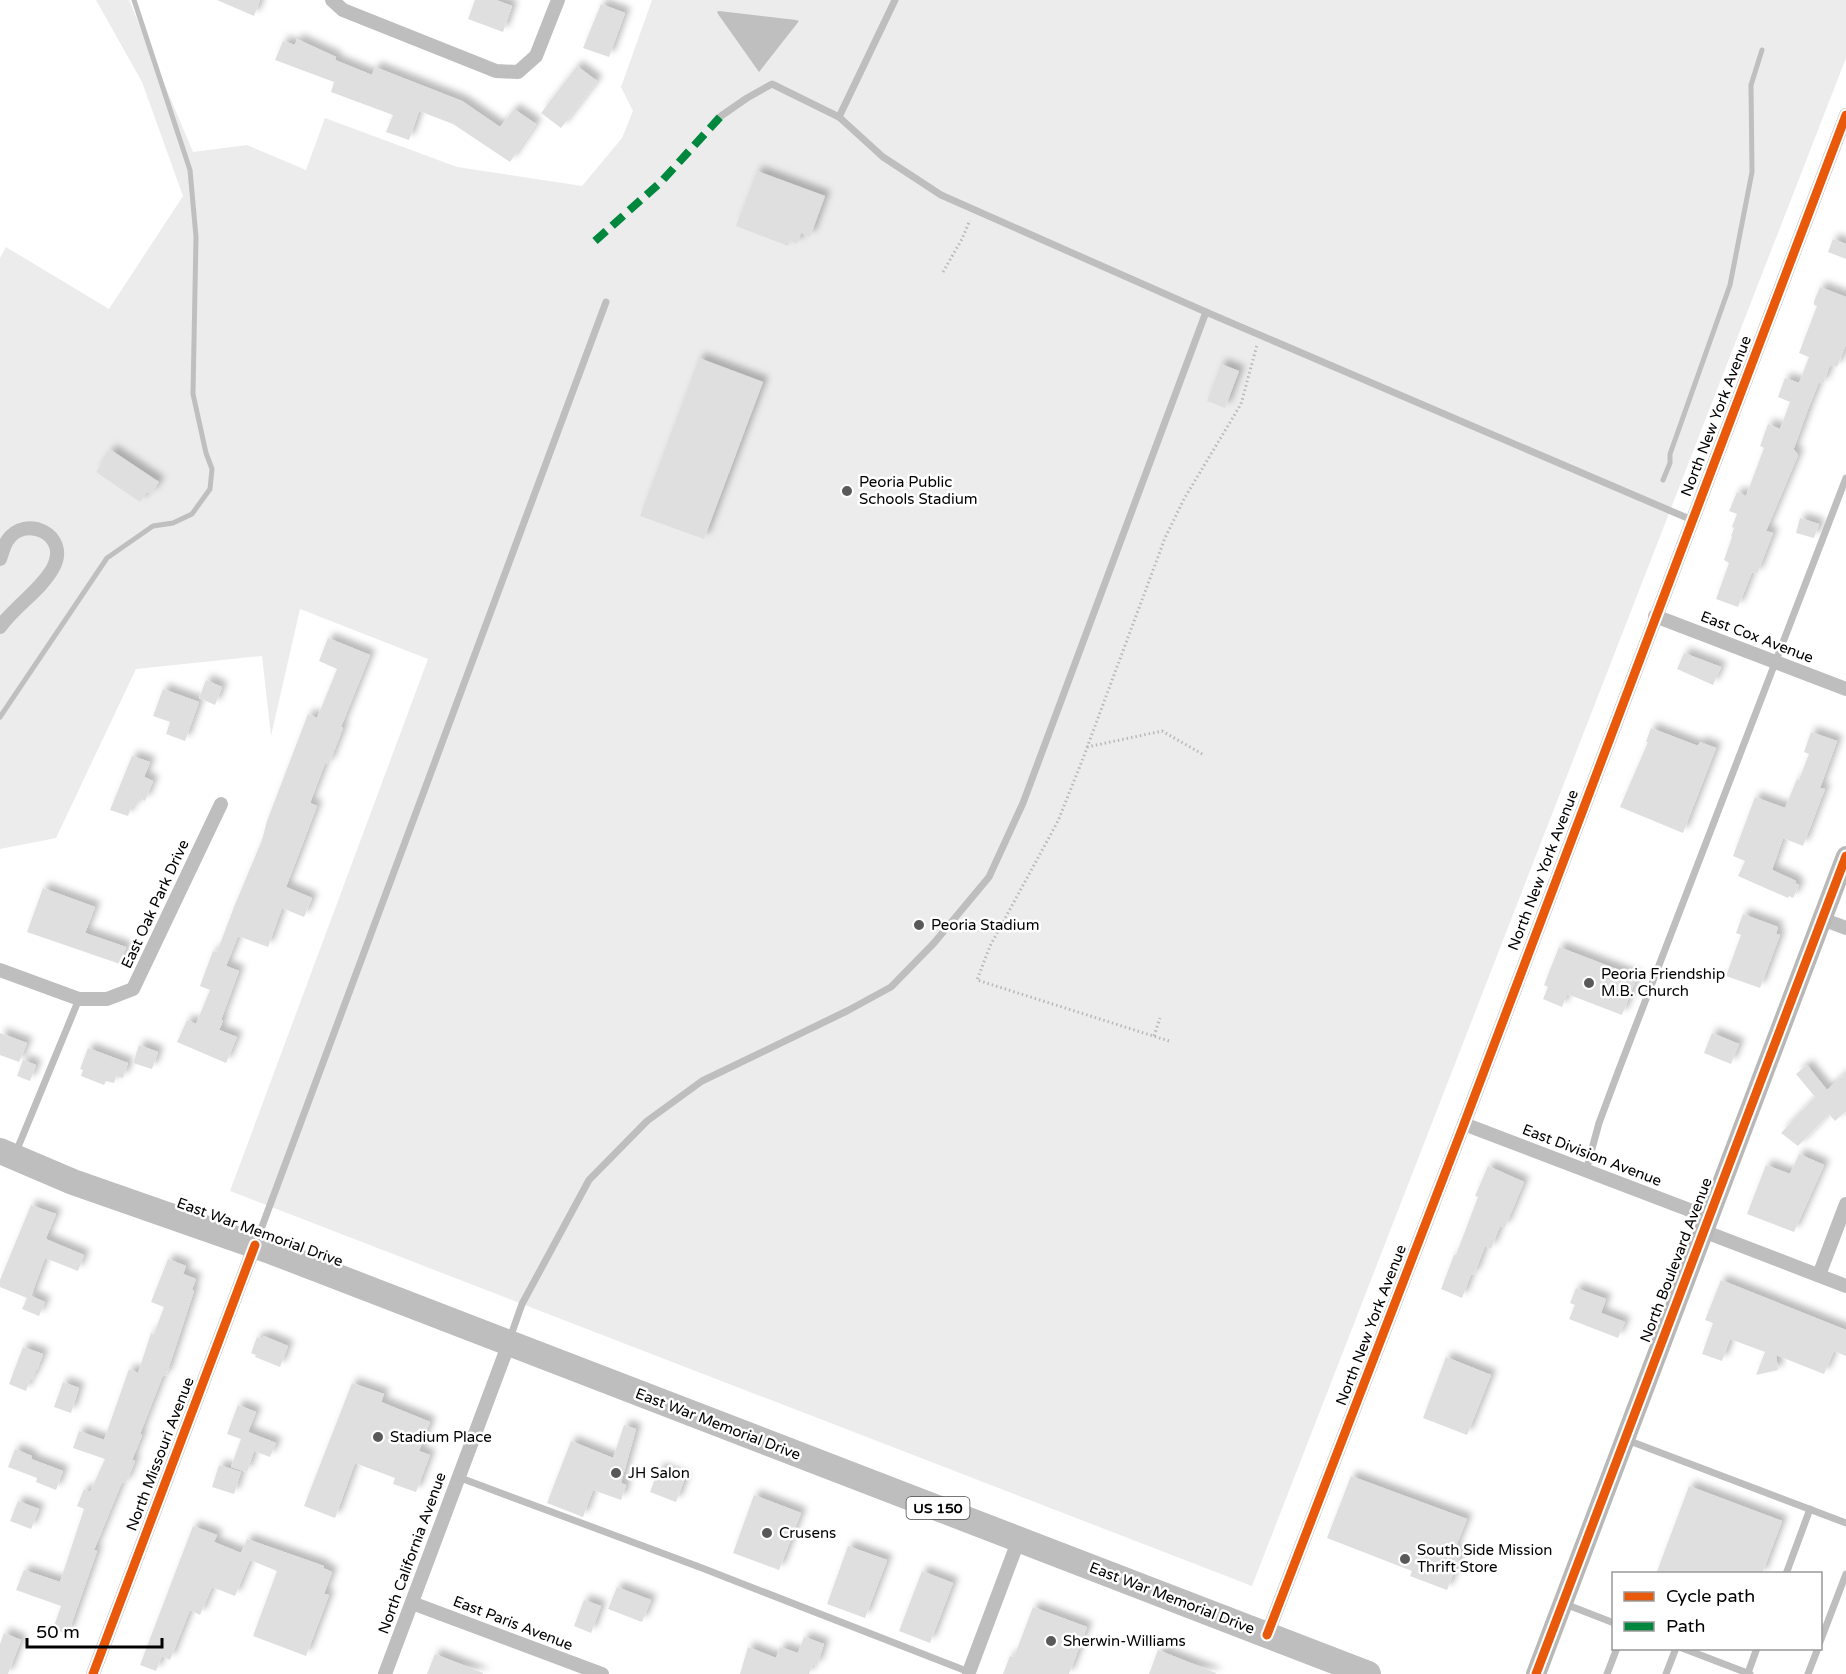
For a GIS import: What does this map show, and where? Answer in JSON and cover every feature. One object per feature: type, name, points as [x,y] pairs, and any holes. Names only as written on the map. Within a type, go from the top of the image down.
[{"type":"highway","name":"East War Memorial Drive","points":[[4,1153],[74,1182],[255,1245],[1368,1674]]},
{"type":"street","points":[[332,0],[343,10],[496,71],[518,72],[536,56],[558,0]]},
{"type":"street","name":"North New York Avenue","points":[[1267,1635],[1464,1124],[1846,116]]},
{"type":"street","points":[[0,559],[8,540],[18,531],[32,528],[45,531],[54,541],[58,555],[53,569],[30,597],[12,611],[0,627]]},
{"type":"street","name":"East Cox Avenue","points":[[1655,616],[1846,689]]},
{"type":"street","name":"East Oak Park Drive","points":[[0,970],[79,999],[107,999],[133,989],[221,804]]},
{"type":"street","name":"North Boulevard Avenue","points":[[1536,1674],[1846,856]]},
{"type":"street","points":[[1822,919],[1846,928]]},
{"type":"street","name":"East Division Avenue","points":[[1464,1124],[1586,1171],[1846,1286]]},
{"type":"street","points":[[1819,1275],[1846,1204]]},
{"type":"street","name":"North Missouri Avenue","points":[[93,1674],[255,1245]]},
{"type":"street","name":"North California Avenue","points":[[385,1674],[508,1343]]},
{"type":"street","points":[[972,1673],[1018,1539]]},
{"type":"street","name":"East Paris Avenue","points":[[412,1603],[602,1674]]},
{"type":"lane","points":[[840,117],[895,0]]},
{"type":"lane","points":[[721,116],[772,84],[840,117],[884,157],[941,195],[1206,312],[1692,520]]},
{"type":"lane","points":[[255,1245],[606,302]]},
{"type":"lane","points":[[508,1343],[522,1304],[589,1180],[647,1121],[702,1081],[847,1011],[891,987],[934,944],[989,877],[1023,803],[1206,312]]},
{"type":"lane","points":[[1586,1171],[1599,1123],[1618,1072],[1846,478]]},
{"type":"lane","points":[[4,1153],[27,1122],[79,999]]},
{"type":"lane","points":[[1624,1439],[1846,1523]]},
{"type":"lane","points":[[458,1477],[702,1568],[972,1673]]},
{"type":"lane","points":[[1787,1572],[1809,1509]]},
{"type":"lane","points":[[1822,1639],[1846,1574]]},
{"type":"lane","points":[[1562,1603],[1612,1622]]},
{"type":"lane","points":[[1606,1674],[1616,1650]]},
{"type":"lane","points":[[1666,1674],[1675,1650]]},
{"type":"lane","points":[[1687,1650],[1749,1674],[1756,1650]]},
{"type":"lane","points":[[1808,1674],[1817,1650]]},
{"type":"path","points":[[943,272],[962,239],[974,210]]},
{"type":"path","points":[[1169,1041],[977,980],[990,946],[1058,821],[1088,747],[1165,538],[1184,499],[1241,404],[1260,334]]},
{"type":"path","points":[[1088,747],[1162,731],[1204,755]]},
{"type":"path","points":[[1154,1036],[1160,1018]]},
{"type":"shaded area","name":"Peoria Stadium","points":[[96,0],[129,0],[193,152],[247,145],[306,170],[325,118],[457,167],[582,186],[622,138],[633,111],[621,87],[652,0],[1846,0],[1846,58],[1252,1586],[230,1191],[428,659],[300,609],[271,736],[262,656],[136,669],[56,838],[0,849],[0,258],[6,247],[109,309],[183,196],[142,82]]},
{"type":"shaded area","points":[[719,11],[799,21],[759,72],[718,14]]},
{"type":"building","points":[[217,0],[260,0],[254,16]]},
{"type":"building","points":[[475,0],[496,0],[512,6],[503,32],[468,19]]},
{"type":"building","points":[[601,4],[625,13],[609,57],[583,48]]},
{"type":"building","points":[[297,39],[336,57],[335,60],[372,75],[375,67],[462,101],[500,127],[514,109],[536,124],[510,162],[453,124],[419,111],[409,140],[386,132],[393,115],[331,92],[334,82],[275,60],[283,41],[295,45]]},
{"type":"building","points":[[577,66],[597,81],[561,128],[541,113]]},
{"type":"building","points":[[757,171],[825,196],[810,237],[801,233],[797,244],[790,241],[788,246],[736,226]]},
{"type":"building","points":[[1833,239],[1846,244],[1846,259],[1828,252]]},
{"type":"building","points":[[1820,287],[1846,297],[1846,344],[1837,367],[1830,365],[1823,384],[1819,382],[1794,448],[1792,447],[1798,455],[1766,531],[1773,533],[1757,574],[1752,572],[1738,607],[1716,599],[1729,563],[1724,560],[1737,514],[1729,511],[1737,492],[1746,496],[1764,448],[1760,446],[1768,424],[1780,429],[1790,402],[1778,397],[1785,378],[1799,383],[1809,357],[1799,353],[1817,306],[1814,305],[1814,301]]},
{"type":"building","points":[[699,358],[763,382],[704,539],[640,516]]},
{"type":"building","points":[[1221,364],[1239,371],[1225,408],[1207,401]]},
{"type":"building","points":[[111,450],[159,482],[151,494],[147,492],[140,502],[96,472]]},
{"type":"building","points":[[1800,518],[1819,524],[1814,538],[1796,533]]},
{"type":"building","points":[[328,638],[370,655],[329,764],[325,763],[310,803],[317,806],[286,887],[312,898],[304,917],[282,908],[268,947],[238,936],[226,966],[239,971],[219,1030],[237,1037],[226,1063],[177,1042],[187,1020],[196,1024],[210,990],[200,986],[213,951],[217,952],[262,840],[267,821],[308,714],[317,718],[337,669],[319,661]]},
{"type":"building","points":[[1684,653],[1721,667],[1713,685],[1677,669]]},
{"type":"building","points":[[206,680],[222,687],[215,705],[199,698]]},
{"type":"building","points":[[163,689],[199,702],[185,741],[166,734],[170,722],[153,716]]},
{"type":"building","points":[[1651,728],[1698,746],[1700,742],[1716,748],[1683,833],[1620,807],[1648,742],[1646,742]]},
{"type":"building","points":[[1811,732],[1837,741],[1820,788],[1825,789],[1803,846],[1783,838],[1772,870],[1796,881],[1795,883],[1799,885],[1793,898],[1789,896],[1788,898],[1738,876],[1745,861],[1733,856],[1755,797],[1785,808],[1809,754],[1804,752]]},
{"type":"building","points":[[132,756],[150,762],[144,777],[153,781],[145,801],[139,798],[136,807],[132,805],[128,816],[110,810]]},
{"type":"building","points":[[43,888],[95,907],[85,933],[126,947],[120,964],[27,932]]},
{"type":"building","points":[[1743,914],[1778,927],[1776,934],[1780,935],[1760,988],[1726,976],[1741,935],[1736,933]]},
{"type":"building","points":[[1559,947],[1637,977],[1622,1015],[1567,994],[1562,1007],[1543,999],[1548,987],[1544,985]]},
{"type":"building","points":[[0,1033],[27,1043],[19,1062],[0,1055]]},
{"type":"building","points":[[1712,1033],[1739,1044],[1731,1064],[1704,1053]]},
{"type":"building","points":[[139,1045],[158,1052],[152,1069],[133,1063]]},
{"type":"building","points":[[88,1048],[128,1063],[123,1078],[116,1076],[114,1083],[106,1081],[104,1085],[81,1076],[83,1070],[80,1069]]},
{"type":"building","points":[[23,1060],[36,1065],[30,1081],[17,1076]]},
{"type":"building","points":[[1807,1065],[1827,1090],[1846,1073],[1846,1113],[1839,1104],[1845,1112],[1835,1121],[1829,1114],[1798,1146],[1781,1133],[1815,1097],[1796,1074]]},
{"type":"building","points":[[1799,1154],[1824,1165],[1794,1232],[1747,1214],[1766,1165],[1790,1174]]},
{"type":"building","points":[[1488,1166],[1524,1182],[1505,1227],[1500,1226],[1491,1249],[1485,1246],[1462,1298],[1441,1289],[1454,1255],[1456,1255],[1478,1197],[1475,1196]]},
{"type":"building","points":[[31,1205],[56,1214],[46,1238],[48,1240],[84,1255],[78,1271],[45,1258],[31,1296],[45,1302],[39,1316],[22,1309],[27,1298],[0,1287],[0,1280]]},
{"type":"building","points":[[168,1259],[186,1266],[183,1274],[196,1279],[192,1290],[194,1291],[166,1376],[163,1375],[140,1434],[142,1435],[132,1460],[135,1461],[126,1483],[122,1482],[94,1550],[97,1551],[68,1634],[53,1629],[61,1606],[16,1590],[24,1570],[60,1582],[84,1509],[77,1506],[84,1489],[90,1492],[105,1459],[73,1448],[79,1431],[104,1440],[129,1369],[138,1373],[151,1333],[154,1334],[164,1307],[151,1302]]},
{"type":"building","points":[[1721,1280],[1846,1330],[1846,1356],[1834,1351],[1824,1374],[1776,1355],[1778,1370],[1756,1375],[1765,1352],[1730,1339],[1722,1361],[1702,1354],[1713,1323],[1705,1320]]},
{"type":"building","points":[[1576,1288],[1606,1299],[1601,1313],[1625,1322],[1618,1338],[1569,1319],[1575,1305],[1570,1303]]},
{"type":"building","points":[[264,1336],[288,1346],[280,1367],[255,1357],[256,1355],[251,1353],[257,1337],[262,1339]]},
{"type":"building","points":[[23,1347],[43,1354],[26,1391],[9,1384]]},
{"type":"building","points":[[1446,1357],[1491,1375],[1467,1435],[1423,1418]]},
{"type":"building","points":[[63,1382],[79,1388],[71,1413],[54,1407]]},
{"type":"building","name":"Stadium Place","points":[[352,1383],[384,1394],[381,1402],[430,1422],[419,1451],[430,1455],[416,1492],[393,1484],[395,1478],[355,1463],[335,1518],[304,1506]]},
{"type":"building","points":[[238,1405],[256,1412],[248,1432],[276,1443],[270,1457],[254,1451],[247,1472],[231,1467],[241,1439],[227,1434]]},
{"type":"building","points":[[624,1425],[636,1429],[621,1483],[626,1485],[621,1500],[593,1490],[583,1517],[547,1503],[571,1441],[613,1458]]},
{"type":"building","points":[[15,1449],[32,1456],[31,1459],[63,1471],[56,1490],[36,1482],[37,1478],[8,1467]]},
{"type":"building","points":[[219,1465],[241,1472],[234,1494],[212,1487]]},
{"type":"building","points":[[659,1468],[685,1478],[676,1502],[650,1492]]},
{"type":"building","points":[[1351,1476],[1467,1519],[1454,1551],[1461,1554],[1447,1590],[1410,1576],[1412,1571],[1327,1538]]},
{"type":"building","points":[[1689,1486],[1782,1521],[1763,1572],[1657,1572]]},
{"type":"building","name":"Crusens","points":[[754,1495],[801,1513],[779,1570],[733,1553]]},
{"type":"building","points":[[18,1501],[39,1509],[31,1529],[10,1521]]},
{"type":"building","points":[[193,1526],[217,1535],[214,1542],[241,1553],[247,1539],[324,1566],[323,1568],[332,1572],[324,1594],[329,1595],[306,1656],[253,1636],[277,1571],[250,1560],[235,1596],[212,1587],[200,1615],[190,1610],[170,1660],[162,1656],[156,1671],[140,1665]]},
{"type":"building","points":[[848,1546],[887,1560],[865,1618],[827,1604]]},
{"type":"building","points":[[922,1571],[953,1583],[930,1643],[899,1631]]},
{"type":"building","points":[[617,1587],[651,1600],[642,1622],[608,1609]]},
{"type":"building","points":[[584,1600],[601,1606],[591,1633],[574,1626]]},
{"type":"building","name":"Sherwin-Williams","points":[[1033,1607],[1087,1627],[1069,1674],[1003,1674],[1010,1656],[1014,1657]]},
{"type":"building","points":[[4,1633],[21,1640],[8,1674],[0,1674],[0,1644]]},
{"type":"building","points":[[804,1637],[824,1644],[817,1666],[813,1664],[809,1674],[740,1674],[748,1647],[776,1658],[780,1647],[798,1653]]},
{"type":"building","points":[[1158,1650],[1216,1673],[1216,1674],[1149,1674]]},
{"type":"building","points":[[435,1654],[483,1673],[483,1674],[427,1674]]},
{"type":"waterway","points":[[0,717],[107,558],[153,526],[173,523],[192,514],[210,489],[212,469],[206,453],[193,394],[196,237],[190,170],[134,0]]},
{"type":"waterway","points":[[1663,480],[1670,463],[1670,454],[1730,285],[1752,172],[1751,85],[1762,50]]},
{"type":"marked path","points":[[595,241],[661,182],[721,116]]},
{"type":"cycle path","points":[[1267,1635],[1464,1124],[1846,115]]},
{"type":"cycle path","points":[[1536,1674],[1846,856]]},
{"type":"cycle path","points":[[93,1674],[255,1245]]},
{"type":"place","name":"Peoria Public Schools Stadium","points":[[847,491]]},
{"type":"place","name":"Peoria Stadium","points":[[919,925]]},
{"type":"place","name":"Peoria Friendship M.B. Church","points":[[1589,983]]},
{"type":"place","name":"Stadium Place","points":[[378,1437]]},
{"type":"place","name":"JH Salon","points":[[616,1473]]},
{"type":"place","name":"Crusens","points":[[767,1533]]},
{"type":"place","name":"South Side Mission Thrift Store","points":[[1405,1559]]},
{"type":"place","name":"Sherwin-Williams","points":[[1051,1641]]}]
